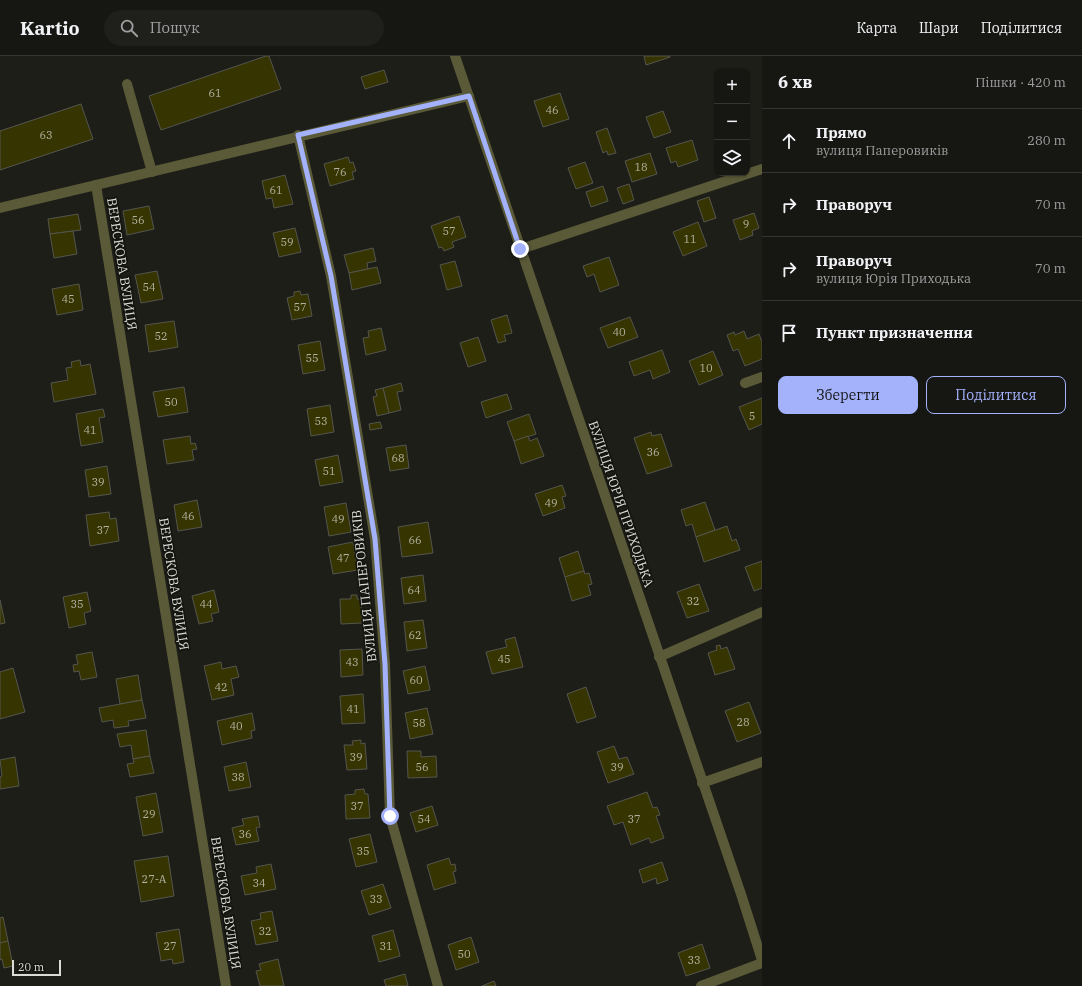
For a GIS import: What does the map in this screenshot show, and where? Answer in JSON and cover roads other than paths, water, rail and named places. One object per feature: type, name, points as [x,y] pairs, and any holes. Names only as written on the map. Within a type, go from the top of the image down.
[{"type":"street","name":"ВУЛИЦЯ ЮРІЯ ПРИХОДЬКА","points":[[455,56],[741,894],[762,960]]},
{"type":"street","points":[[127,84],[152,172]]},
{"type":"street","points":[[0,208],[298,135],[469,96]]},
{"type":"street","name":"ВУЛИЦЯ ПАПЕРОВИКІВ","points":[[298,135],[331,276],[375,539],[385,664],[390,816],[438,986]]},
{"type":"street","points":[[520,249],[762,169]]},
{"type":"street","name":"ВЕРЕСКОВА ВУЛИЦЯ","points":[[96,185],[226,986]]},
{"type":"street","points":[[746,383],[762,377]]},
{"type":"street","points":[[659,657],[762,612]]},
{"type":"street","points":[[702,783],[762,762]]},
{"type":"street","points":[[701,986],[762,963]]}]
